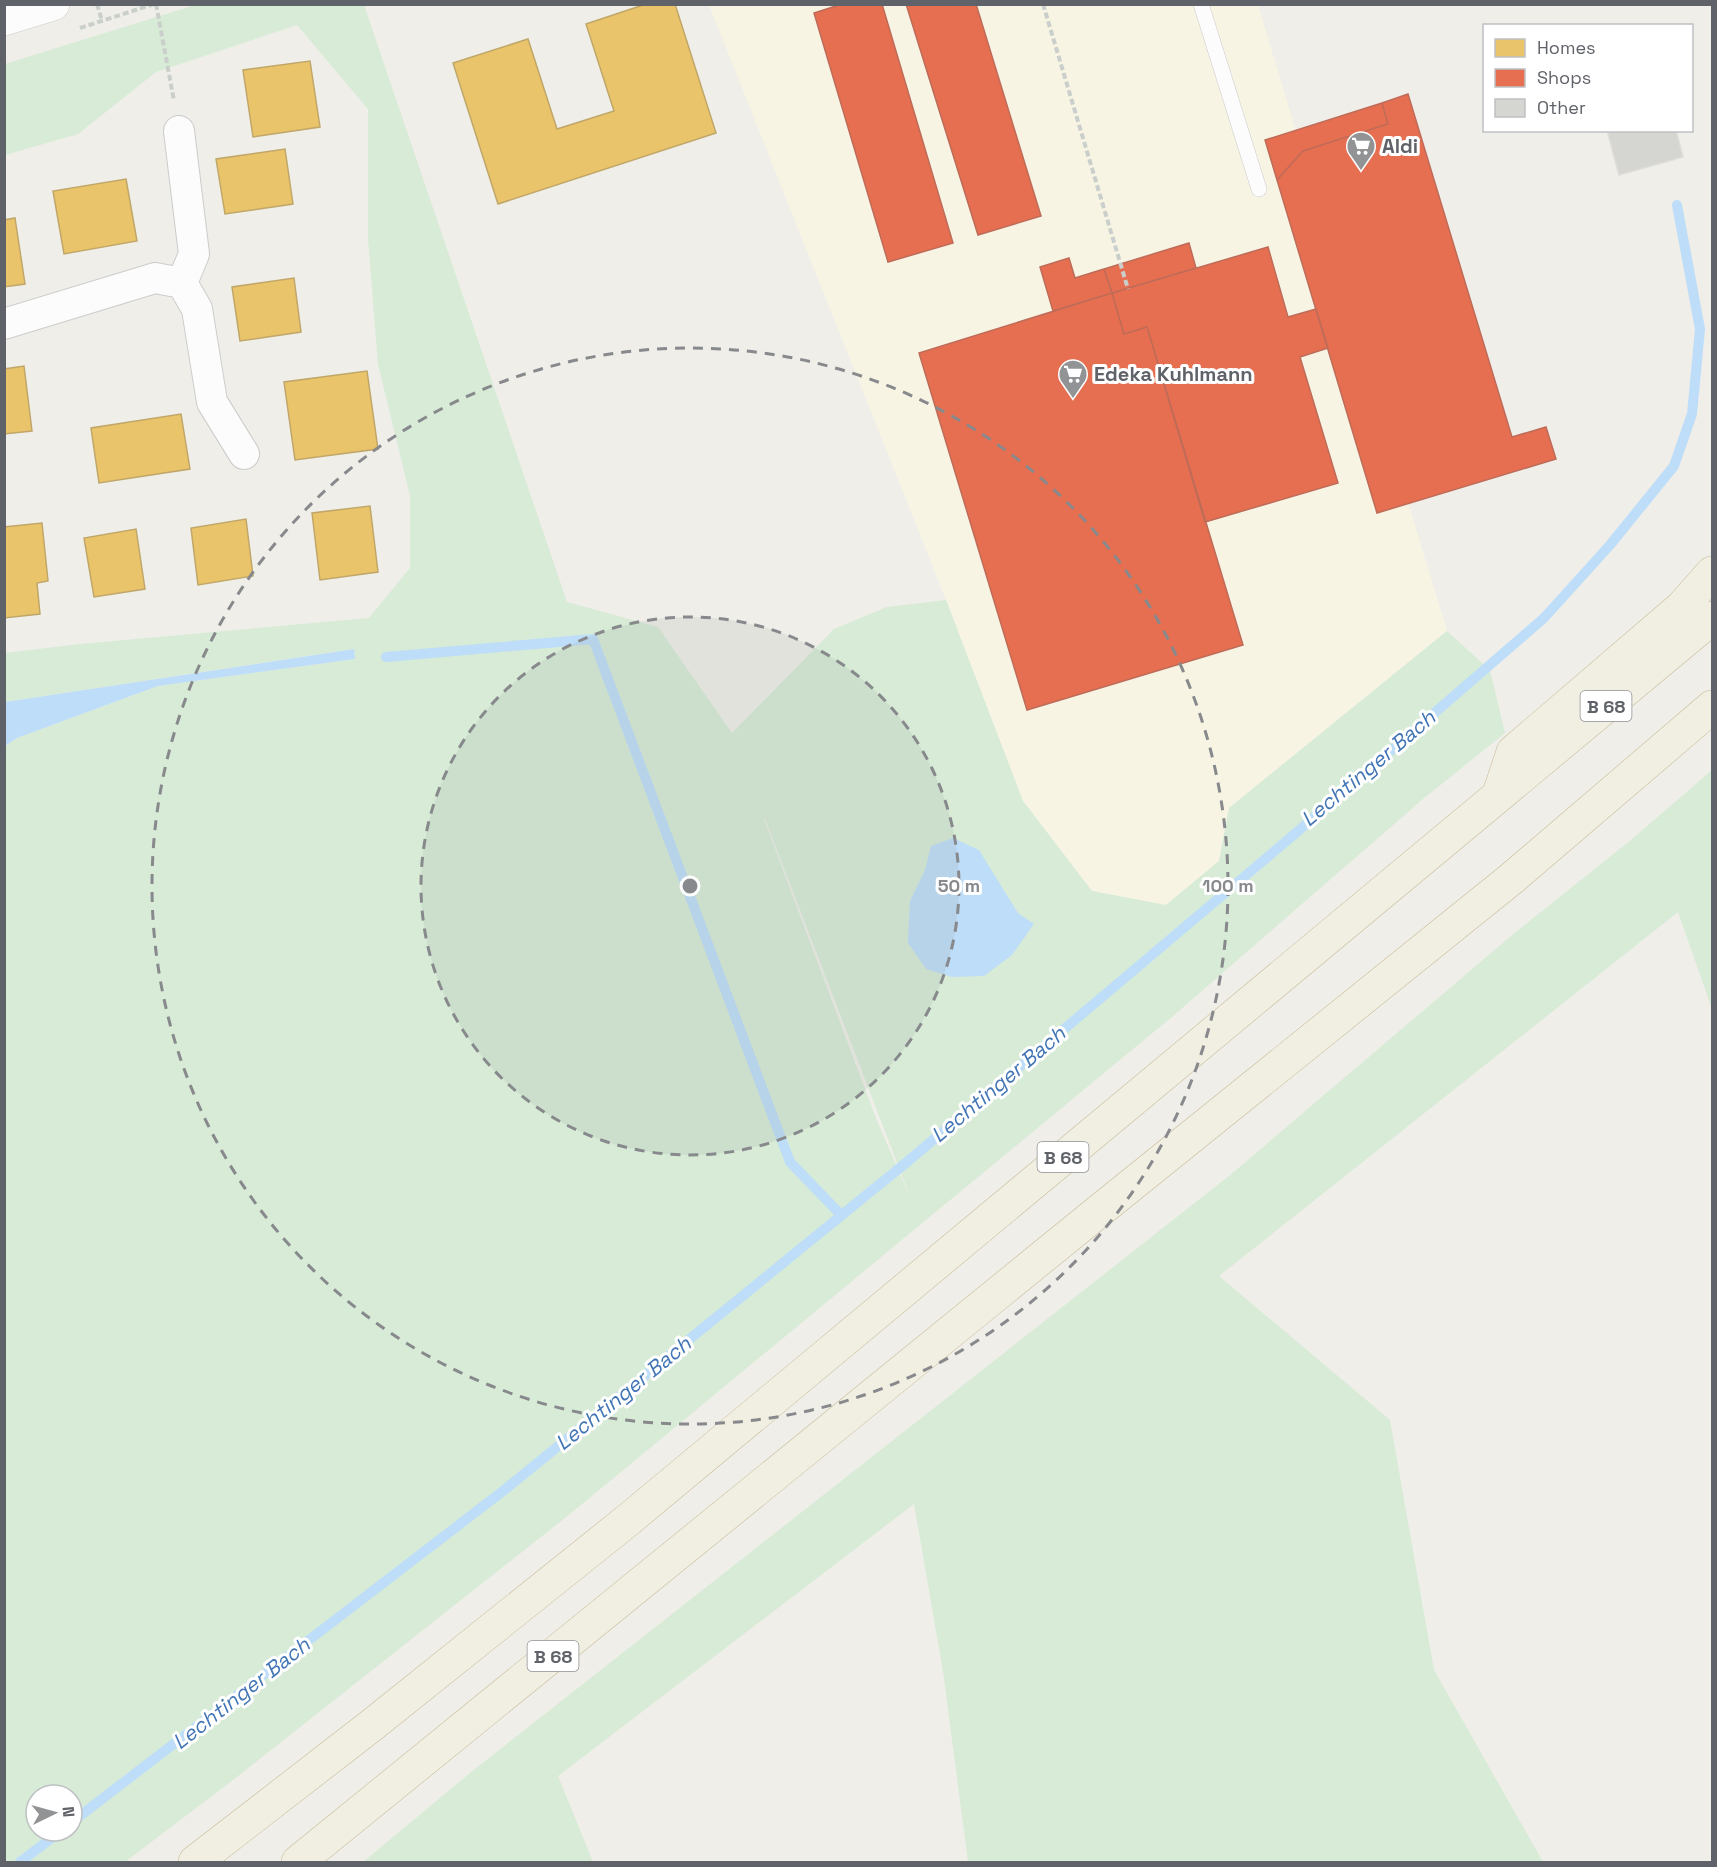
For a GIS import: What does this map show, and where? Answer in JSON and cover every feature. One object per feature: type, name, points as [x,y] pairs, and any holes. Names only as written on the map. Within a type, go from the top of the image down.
[{"type":"highway","points":[[1499,794],[1514,752],[1682,607],[1713,573]]},
{"type":"highway","name":"B 68","points":[[195,1863],[628,1520],[1713,618]]},
{"type":"highway","name":"B 68","points":[[298,1863],[1095,1214],[1511,879],[1713,707]]},
{"type":"street","points":[[4,19],[52,4]]},
{"type":"street","points":[[179,131],[194,254],[182,283]]},
{"type":"street","points":[[4,324],[155,278],[182,283]]},
{"type":"street","points":[[182,283],[196,309],[212,402],[243,454]]},
{"type":"lane","points":[[1201,4],[1259,189]]},
{"type":"path","points":[[98,4],[102,21]]},
{"type":"path","points":[[156,4],[179,131]]},
{"type":"path","points":[[1042,4],[1128,289]]},
{"type":"shaded area","points":[[709,5],[1258,5],[1447,631],[1229,808],[1219,861],[1166,906],[1092,891],[1023,801],[946,600]]},
{"type":"green space","points":[[195,5],[364,5],[567,602],[658,627],[732,733],[834,629],[887,607],[946,600],[1023,801],[1092,891],[1166,905],[1219,861],[1229,808],[1447,631],[1490,670],[1505,733],[1423,799],[1173,1016],[570,1514],[233,1780],[125,1862],[5,1862],[5,746],[17,738],[158,686],[355,659],[353,649],[5,702],[5,653],[369,618],[410,568],[410,496],[378,364],[368,239],[368,109],[297,25],[156,72],[78,134],[5,155],[5,64]],"holes":[[[765,819],[911,1199],[877,1121]]]},
{"type":"green space","points":[[1712,770],[1712,1009],[1678,912],[1219,1276],[1390,1420],[1434,1670],[1543,1862],[968,1862],[943,1671],[914,1504],[558,1776],[593,1862],[363,1862],[470,1773],[1229,1176],[1511,936],[1631,840]]},
{"type":"water","points":[[354,649],[355,659],[158,686],[17,738],[5,746],[5,702]]},
{"type":"water","points":[[953,838],[979,850],[1018,913],[1034,924],[1012,955],[984,976],[952,977],[926,969],[908,943],[910,901],[925,870],[931,846]]},
{"type":"building: Homes","points":[[646,4],[675,4],[716,133],[498,204],[453,63],[528,39],[557,129],[614,111],[586,24]]},
{"type":"building: Homes","points":[[310,61],[320,127],[253,137],[243,70]]},
{"type":"building: Homes","points":[[285,149],[293,204],[225,214],[216,159]]},
{"type":"building: Homes","points":[[126,179],[137,241],[64,254],[53,191]]},
{"type":"building: Homes","points":[[15,218],[25,284],[4,287],[4,220]]},
{"type":"building: Homes","points":[[294,278],[301,332],[240,341],[232,287]]},
{"type":"building: Homes","points":[[24,366],[32,431],[4,434],[4,369]]},
{"type":"building: Homes","points":[[367,371],[378,449],[295,460],[284,382]]},
{"type":"building: Homes","points":[[181,414],[190,469],[99,483],[91,428]]},
{"type":"building: Homes","points":[[370,506],[378,572],[320,580],[312,513]]},
{"type":"building: Homes","points":[[246,519],[253,576],[198,585],[191,528]]},
{"type":"building: Homes","points":[[42,523],[48,581],[37,583],[40,614],[4,618],[4,527]]},
{"type":"building: Homes","points":[[136,529],[145,589],[94,597],[84,538]]},
{"type":"building: Shops","points":[[842,4],[882,4],[953,243],[888,262],[814,13]]},
{"type":"building: Shops","points":[[906,4],[976,4],[1041,216],[978,235]]},
{"type":"building: Shops","points":[[1408,94],[1512,437],[1546,427],[1556,459],[1377,513],[1277,180],[1303,151],[1388,124],[1382,103]]},
{"type":"building: Shops","points":[[1382,103],[1388,124],[1303,151],[1277,180],[1265,140]]},
{"type":"building: Shops","points":[[1189,243],[1196,268],[1112,293],[1104,269]]},
{"type":"building: Shops","points":[[1268,247],[1288,317],[1316,309],[1328,348],[1300,357],[1338,483],[1205,522],[1147,327],[1124,334],[1112,293]]},
{"type":"building: Shops","points":[[1069,258],[1075,278],[1104,269],[1112,293],[1053,311],[1040,267]]},
{"type":"building: Shops","points":[[1112,293],[1124,334],[1147,327],[1243,645],[1027,710],[919,353]]},
{"type":"building: Other","points":[[1608,132],[1677,132],[1683,157],[1619,175]]},
{"type":"waterway","name":"Lechtinger Bach","points":[[84,1813],[503,1491],[907,1162],[1290,838],[1544,618],[1610,545],[1674,466],[1692,414],[1700,329],[1677,205]]},
{"type":"waterway","points":[[386,657],[593,639],[790,1162],[841,1215]]},
{"type":"waterway","name":"Lechtinger Bach","points":[[20,1862],[45,1843]]},
{"type":"place","name":"Aldi","points":[[1361,172]]},
{"type":"place","name":"Edeka Kuhlmann","points":[[1073,400]]}]
